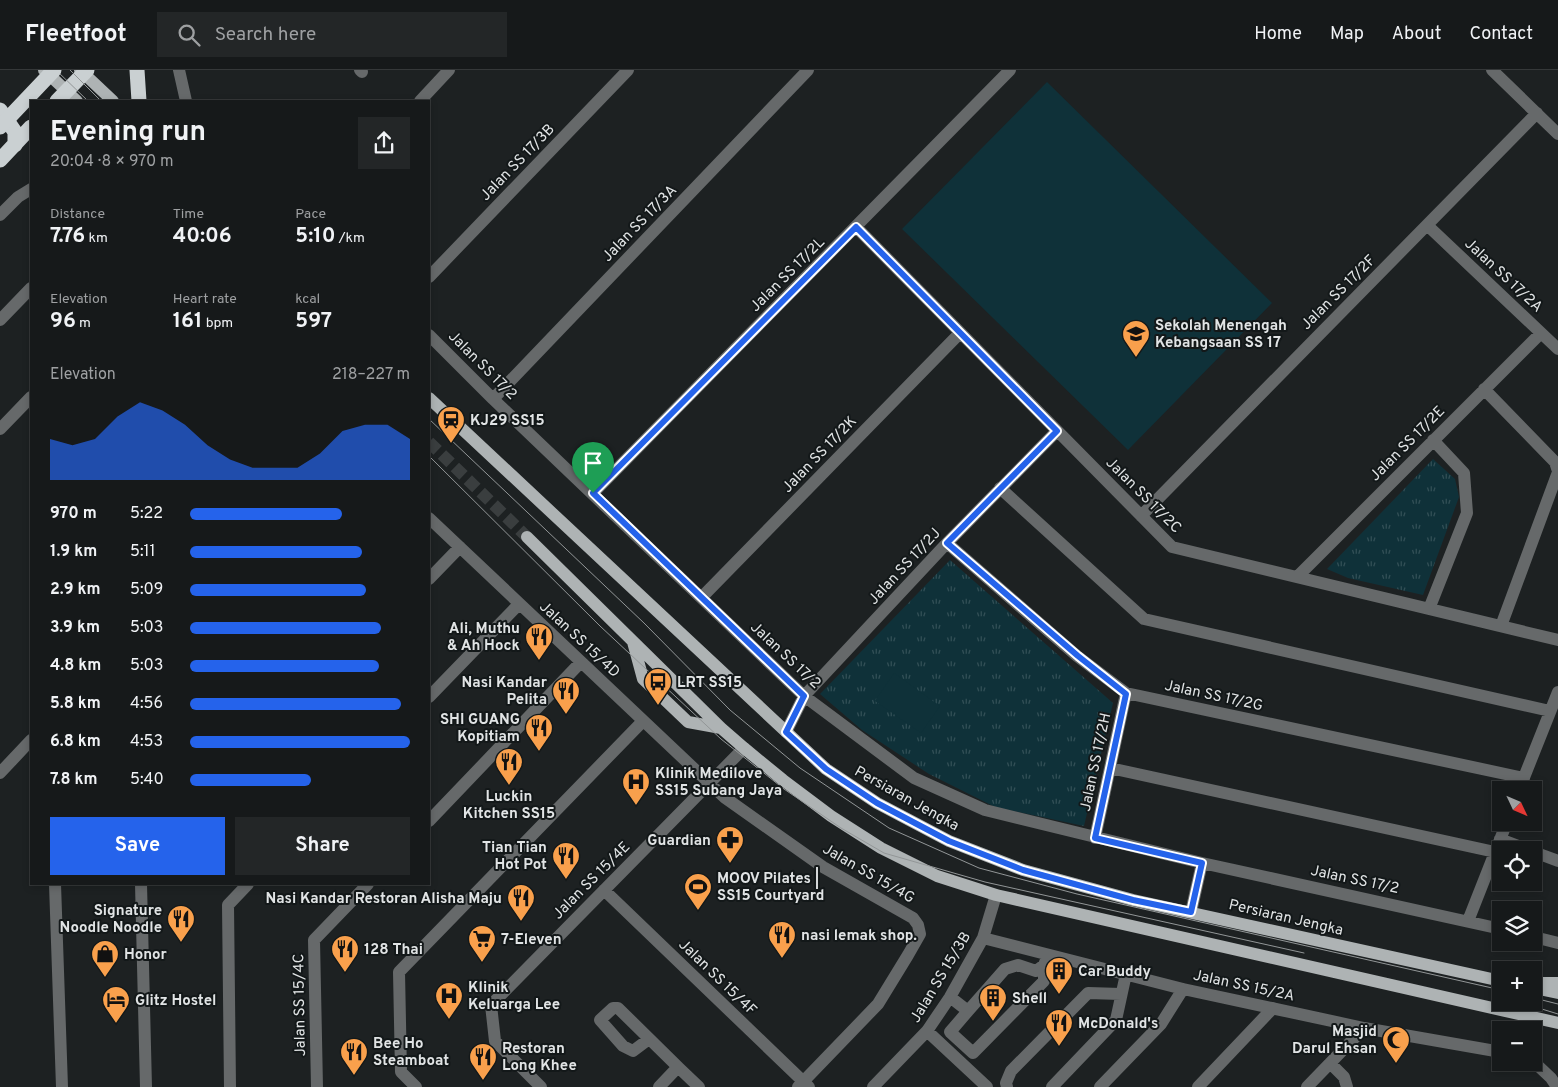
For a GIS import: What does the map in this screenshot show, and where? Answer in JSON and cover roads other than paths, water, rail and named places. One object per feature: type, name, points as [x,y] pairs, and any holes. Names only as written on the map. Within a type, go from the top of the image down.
[{"type":"highway","points":[[0,127],[54,70]]},
{"type":"highway","points":[[137,70],[139,100]]},
{"type":"highway","points":[[66,98],[84,71]]},
{"type":"highway","points":[[0,110],[15,132],[14,145]]},
{"type":"highway","points":[[0,160],[30,128]]},
{"type":"highway","points":[[14,145],[30,144]]},
{"type":"main road","points":[[44,70],[66,98]]},
{"type":"main road","points":[[84,71],[112,100]]},
{"type":"main road","name":"Persiaran Jengka","points":[[430,399],[826,769],[877,803],[949,841],[1023,870],[1133,900],[1492,979]]},
{"type":"main road","points":[[527,536],[744,748],[831,816],[881,848],[937,876],[996,895],[1558,1023]]},
{"type":"main road","points":[[634,642],[643,679],[688,722],[722,728]]},
{"type":"main road","points":[[1542,983],[1558,983]]},
{"type":"main road","points":[[1542,990],[1558,993]]},
{"type":"main road","points":[[1512,1012],[1558,1032]]},
{"type":"street","points":[[179,70],[186,100]]},
{"type":"street","points":[[421,100],[450,70]]},
{"type":"street","name":"Jalan SS 17/3B","points":[[430,277],[628,70]]},
{"type":"street","name":"Jalan SS 17/3A","points":[[493,399],[808,70]]},
{"type":"street","points":[[1492,70],[1558,134]]},
{"type":"street","name":"Jalan SS 17/2L","points":[[593,493],[1007,73]]},
{"type":"street","name":"Jalan SS 17/2F","points":[[1141,516],[1537,113]]},
{"type":"street","points":[[0,215],[18,196],[30,189]]},
{"type":"street","name":"Jalan SS 17/2A","points":[[1427,225],[1558,349]]},
{"type":"street","name":"Jalan SS 17/2C","points":[[856,227],[1172,547],[1558,640]]},
{"type":"street","points":[[0,320],[30,289]]},
{"type":"street","name":"Jalan SS 17/2K","points":[[702,597],[960,333]]},
{"type":"street","name":"Jalan SS 17/2E","points":[[1297,577],[1541,333]]},
{"type":"street","name":"Jalan SS 17/2","points":[[430,336],[493,399],[804,696],[914,778],[985,810],[1202,863],[1492,927]]},
{"type":"street","points":[[1484,389],[1555,462],[1558,471],[1501,626]]},
{"type":"street","points":[[0,429],[30,398]]},
{"type":"street","name":"Jalan SS 17/2J","points":[[786,732],[804,696],[947,543],[1057,431]]},
{"type":"street","points":[[1428,609],[1467,513],[1464,473],[1434,440]]},
{"type":"street","points":[[1000,488],[1144,619],[1550,711]]},
{"type":"street","name":"Jalan SS 15/4D","points":[[430,519],[709,783]]},
{"type":"street","name":"Jalan SS 17/2G","points":[[947,543],[1078,656],[1126,694],[1509,781]]},
{"type":"street","points":[[430,578],[460,547]]},
{"type":"street","points":[[430,696],[519,604]]},
{"type":"street","points":[[430,820],[581,662]]},
{"type":"street","points":[[1523,781],[1558,692]]},
{"type":"street","name":"Jalan SS 17/2H","points":[[1095,838],[1126,694]]},
{"type":"street","points":[[416,1087],[401,1072],[399,972],[643,721]]},
{"type":"street","points":[[0,773],[30,741]]},
{"type":"street","name":"Jalan SS 15/4E","points":[[541,1087],[495,1041],[490,1005],[744,748]]},
{"type":"street","points":[[1110,768],[1492,845]]},
{"type":"street","name":"Jalan SS 15/4G","points":[[709,783],[724,797],[823,867],[914,918],[918,925],[920,934],[878,1004],[804,1085]]},
{"type":"street","points":[[1542,855],[1558,861]]},
{"type":"street","points":[[1468,921],[1492,861]]},
{"type":"street","points":[[1191,912],[1202,863]]},
{"type":"street","points":[[55,885],[62,1087]]},
{"type":"street","points":[[141,885],[146,1087]]},
{"type":"street","points":[[230,1087],[228,905],[247,885]]},
{"type":"street","name":"Jalan SS 15/4C","points":[[317,1087],[314,940],[367,885]]},
{"type":"street","name":"Jalan SS 15/4F","points":[[604,890],[804,1085]]},
{"type":"street","name":"Jalan SS 15/3B","points":[[873,1087],[927,1031],[950,997],[983,938],[996,895]]},
{"type":"street","name":"Jalan SS 15/2A","points":[[983,938],[1046,959],[1126,974],[1183,989],[1364,1028],[1492,1050]]},
{"type":"street","points":[[1542,939],[1558,943]]},
{"type":"street","points":[[1046,959],[1044,981],[973,1053],[950,1032],[1005,969],[1018,965],[1036,971],[1046,959]]},
{"type":"street","points":[[1052,1087],[1116,1020],[1126,974]]},
{"type":"street","points":[[1100,1087],[1161,1024],[1183,989]]},
{"type":"street","points":[[1007,1087],[1006,1083],[1012,1071],[1088,993],[1121,994]]},
{"type":"street","points":[[950,997],[968,1011]]},
{"type":"street","points":[[1198,1087],[1274,1008]]},
{"type":"street","points":[[1306,1087],[1364,1028]]},
{"type":"street","points":[[927,1031],[987,1087]]},
{"type":"street","points":[[649,1039],[699,1087]]},
{"type":"street","points":[[1061,1087],[1077,1070],[1082,1056]]},
{"type":"street","points":[[1330,1063],[1344,1077],[1346,1087]]},
{"type":"street","points":[[659,1087],[678,1067]]},
{"type":"street","points":[[1542,1070],[1558,1087]]},
{"type":"tunnel","points":[[430,443],[527,537]]},
{"type":"tram line","points":[[56,70],[87,100]]},
{"type":"tram line","points":[[70,70],[100,100]]},
{"type":"tram line","points":[[430,420],[644,623],[730,710],[800,768],[889,828],[979,868],[1077,894],[1492,988]]},
{"type":"tram line","points":[[430,457],[600,626],[721,739],[784,789],[841,828],[884,853],[985,882],[1304,953]]},
{"type":"tram line","points":[[1542,1000],[1558,1004]]},
{"type":"tram line","points":[[1542,1009],[1558,1014]]},
{"type":"place","name":"Sekolah Menengah Kebangsaan SS 17","points":[[1136,358]]},
{"type":"place","name":"KJ29 SS15","points":[[451,444]]},
{"type":"place","name":"Ali, Muthu & Ah Hock","points":[[539,661]]},
{"type":"place","name":"LRT SS15","points":[[658,706]]},
{"type":"place","name":"Nasi Kandar Pelita","points":[[566,715]]},
{"type":"place","name":"SHI GUANG Kopitiam","points":[[539,752]]},
{"type":"place","name":"Luckin Kitchen SS15","points":[[509,786]]},
{"type":"place","name":"Klinik Medilove SS15 Subang Jaya","points":[[636,806]]},
{"type":"place","name":"Guardian","points":[[730,864]]},
{"type":"place","name":"Tian Tian Hot Pot","points":[[566,880]]},
{"type":"place","name":"MOOV Pilates | SS15 Courtyard","points":[[698,911]]},
{"type":"place","name":"Nasi Kandar Restoran Alisha Maju","points":[[521,922]]},
{"type":"place","name":"Signature Noodle Noodle","points":[[181,943]]},
{"type":"place","name":"nasi lemak shop.","points":[[782,959]]},
{"type":"place","name":"7-Eleven","points":[[482,963]]},
{"type":"place","name":"128 Thai","points":[[345,973]]},
{"type":"place","name":"Honor","points":[[105,978]]},
{"type":"place","name":"Car Buddy","points":[[1059,995]]},
{"type":"place","name":"Klinik Keluarga Lee","points":[[449,1020]]},
{"type":"place","name":"Shell","points":[[993,1022]]},
{"type":"place","name":"Glitz Hostel","points":[[116,1024]]},
{"type":"place","name":"McDonald's","points":[[1059,1047]]},
{"type":"place","name":"Masjid Darul Ehsan","points":[[1396,1064]]},
{"type":"place","name":"Bee Ho Steamboat","points":[[354,1076]]},
{"type":"place","name":"Restoran Long Khee","points":[[483,1081]]}]
